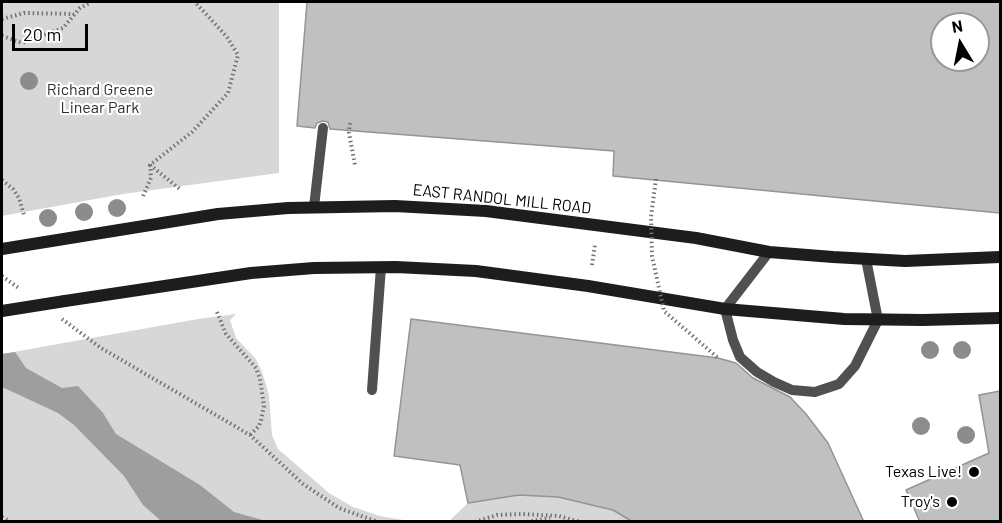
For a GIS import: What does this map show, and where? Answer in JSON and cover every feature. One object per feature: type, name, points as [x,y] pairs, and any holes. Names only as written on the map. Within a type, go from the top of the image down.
[{"type":"main road","name":"EAST RANDOL MILL ROAD","points":[[2,249],[218,214],[314,207],[396,206],[459,208],[696,238],[769,252],[905,261],[1000,257]]},
{"type":"main road","points":[[2,311],[251,273],[314,268],[381,267],[476,271],[725,309],[844,319],[1000,318]]},
{"type":"lane","points":[[314,207],[323,128]]},
{"type":"lane","points":[[769,252],[725,309],[733,340],[740,357],[757,372],[792,390],[815,392],[840,384],[855,366],[878,320],[866,259]]},
{"type":"lane","points":[[372,390],[381,267]]},
{"type":"path","points":[[2,36],[22,43],[63,28],[80,8],[90,2]]},
{"type":"path","points":[[150,165],[192,132],[228,93],[231,84],[238,55],[227,37],[195,2]]},
{"type":"path","points":[[2,19],[24,13],[75,14]]},
{"type":"path","points":[[350,123],[355,165]]},
{"type":"path","points":[[150,165],[182,190]]},
{"type":"path","points":[[143,196],[151,178],[150,165]]},
{"type":"path","points":[[656,179],[651,218],[652,256],[664,311],[718,358]]},
{"type":"path","points":[[2,180],[13,189],[19,198],[24,215]]},
{"type":"path","points":[[592,265],[595,245]]},
{"type":"path","points":[[2,276],[29,295]]},
{"type":"path","points":[[217,312],[226,334],[256,368],[260,379],[264,406],[259,426],[250,435]]},
{"type":"path","points":[[56,315],[101,348],[250,435],[312,490],[345,511],[378,522]]},
{"type":"path","points":[[475,522],[505,515],[559,516],[580,522]]},
{"type":"path","points":[[527,522],[559,516]]},
{"type":"path","points":[[2,517],[11,522]]},
{"type":"green space","name":"Richard Greene Linear Park","points":[[2,2],[279,2],[279,173],[123,194],[2,216]]},
{"type":"green space","points":[[236,314],[230,320],[236,338],[256,359],[262,372],[269,395],[272,435],[278,449],[329,493],[353,507],[380,516],[409,521],[2,522],[2,354]]},
{"type":"green space","points":[[519,495],[558,497],[613,510],[633,521],[444,522],[449,521],[468,503]]},
{"type":"shaded area","points":[[15,352],[26,368],[62,388],[78,386],[103,413],[116,434],[200,485],[234,512],[266,521],[161,521],[143,505],[124,476],[74,425],[58,413],[2,387],[2,354]]},
{"type":"building","points":[[307,2],[1000,2],[1000,213],[613,176],[614,151],[330,129],[328,122],[323,121],[317,123],[315,128],[297,126]]},
{"type":"building","points":[[411,319],[718,358],[736,363],[753,378],[790,397],[806,414],[828,443],[864,522],[633,522],[613,510],[558,497],[519,495],[468,503],[460,465],[394,456]]},
{"type":"building","name":"Texas Live!","points":[[1000,391],[1000,522],[920,522],[906,490],[989,453],[979,395]]},
{"type":"place","name":"Texas Live!","points":[[974,472]]},
{"type":"place","name":"Troy's","points":[[952,502]]}]
